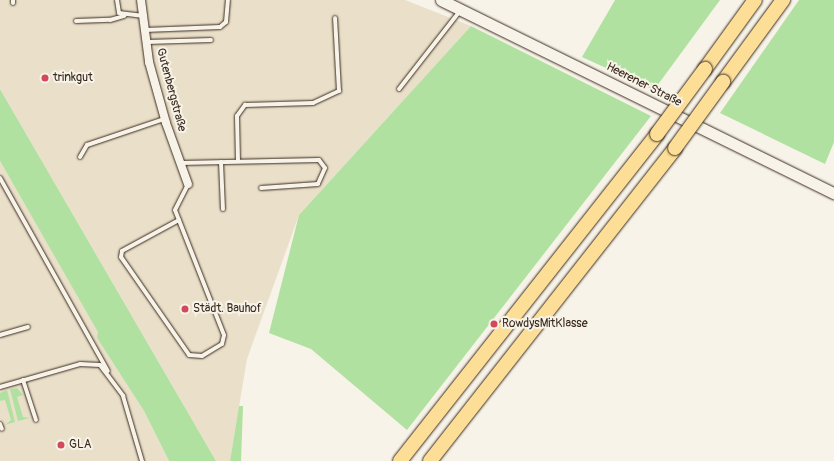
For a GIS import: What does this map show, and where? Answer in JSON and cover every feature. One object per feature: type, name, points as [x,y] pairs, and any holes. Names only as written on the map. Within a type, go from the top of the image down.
[{"type":"highway","points":[[400,461],[657,134],[755,0]]},
{"type":"highway","points":[[430,461],[675,148],[783,0]]},
{"type":"main road","name":"Heerener Straße","points":[[441,0],[834,193]]},
{"type":"street","name":"Gutenbergstraße","points":[[141,0],[146,42],[164,119],[188,184]]},
{"type":"lane","points":[[117,0],[119,14],[124,16]]},
{"type":"lane","points":[[144,30],[220,27],[226,22],[228,0]]},
{"type":"lane","points":[[399,89],[461,9]]},
{"type":"lane","points":[[76,21],[110,20],[124,16],[142,16]]},
{"type":"lane","points":[[238,161],[237,116],[245,105],[313,103],[339,91],[335,18]]},
{"type":"lane","points":[[146,42],[211,40]]},
{"type":"lane","points":[[80,157],[87,145],[164,119]]},
{"type":"lane","points":[[180,163],[319,160],[325,168],[318,184],[261,188]]},
{"type":"lane","points":[[221,162],[223,209]]},
{"type":"lane","points":[[0,178],[123,396],[142,461]]},
{"type":"lane","points":[[179,220],[122,251],[121,257],[189,355],[202,356],[222,344],[224,335],[179,220],[175,210],[188,184]]},
{"type":"lane","points":[[0,335],[28,327]]},
{"type":"lane","points":[[0,387],[88,362],[100,364],[108,371]]},
{"type":"lane","points":[[23,380],[36,420]]},
{"type":"lane","points":[[0,424],[2,429]]},
{"type":"shaded area","points":[[0,0],[405,0],[471,26],[299,215],[247,359],[230,461],[216,461],[0,89]]},
{"type":"shaded area","points":[[0,161],[99,332],[97,338],[144,411],[169,461],[0,461]]},
{"type":"green space","points":[[615,0],[720,0],[654,90],[582,57]]},
{"type":"green space","points":[[799,0],[834,0],[834,142],[825,164],[720,113]]},
{"type":"green space","points":[[471,26],[651,116],[407,430],[311,349],[269,333],[299,215]]},
{"type":"green space","points":[[0,89],[216,461],[169,461],[144,411],[97,338],[98,332],[0,161]]},
{"type":"green space","points":[[17,388],[23,395],[17,397],[23,417],[30,418],[18,421],[10,389]]},
{"type":"green space","points":[[7,390],[15,422],[5,425],[11,420],[5,400],[0,401],[0,393]]},
{"type":"green space","points":[[239,406],[243,406],[241,461],[230,461]]},
{"type":"place","name":"trinkgut","points":[[45,78]]},
{"type":"place","name":"Städt. Bauhof","points":[[185,309]]},
{"type":"place","name":"RowdysMitKlasse","points":[[494,324]]},
{"type":"place","name":"GLA","points":[[61,445]]}]
